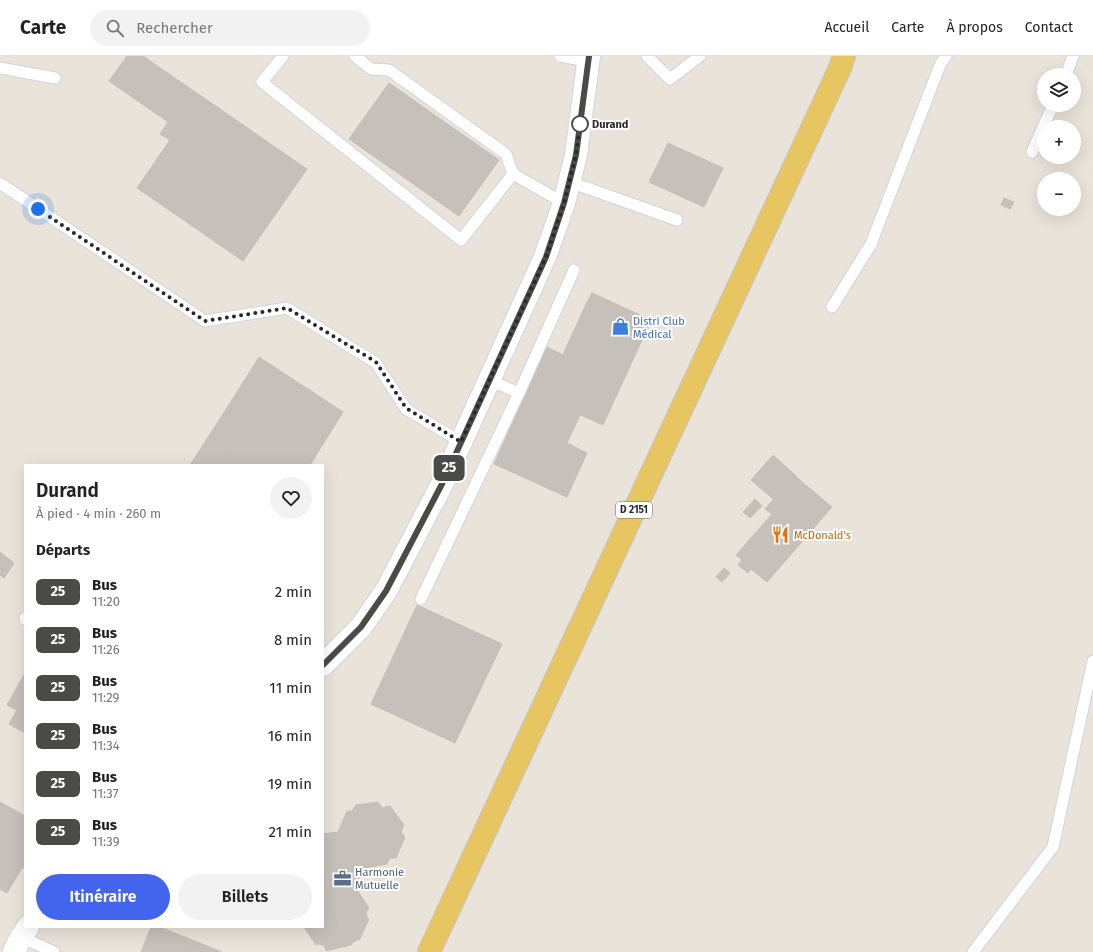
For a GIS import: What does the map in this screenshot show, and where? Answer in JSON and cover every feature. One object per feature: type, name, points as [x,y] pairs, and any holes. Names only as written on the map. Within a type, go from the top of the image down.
[{"type":"main road","name":"D 2151","points":[[429,952],[844,60]]},
{"type":"street","points":[[324,664],[361,627],[386,591],[442,484],[488,380],[546,257],[570,182],[577,147],[588,58]]},
{"type":"lane","points":[[283,56],[262,82],[461,240],[513,174]]},
{"type":"lane","points":[[355,56],[371,69],[389,70],[506,154],[513,174],[564,203]]},
{"type":"lane","points":[[560,56],[588,58]]},
{"type":"lane","points":[[647,56],[670,79],[700,56]]},
{"type":"lane","points":[[832,307],[871,244],[940,65],[946,56]]},
{"type":"lane","points":[[1069,68],[1073,56]]},
{"type":"lane","points":[[0,68],[55,78]]},
{"type":"lane","points":[[1032,152],[1050,112]]},
{"type":"lane","points":[[570,182],[677,220]]},
{"type":"lane","points":[[0,183],[205,321],[287,308],[376,362],[406,408],[461,442]]},
{"type":"lane","points":[[421,599],[519,393],[574,270]]},
{"type":"lane","points":[[488,380],[519,393]]},
{"type":"lane","points":[[974,952],[1053,847],[1093,661]]},
{"type":"lane","points":[[21,939],[54,952]]},
{"type":"building","points":[[127,56],[143,56],[307,169],[243,261],[137,188],[170,140],[160,134],[168,122],[109,81]]},
{"type":"building","points":[[389,83],[499,160],[459,216],[349,139]]},
{"type":"building","points":[[668,143],[723,168],[704,207],[649,182]]},
{"type":"building","points":[[1004,198],[1014,202],[1010,209],[1001,205]]},
{"type":"building","points":[[592,293],[601,297],[587,302]]},
{"type":"building","points":[[601,297],[642,316],[647,329],[603,425],[543,398],[587,302]]},
{"type":"building","points":[[642,316],[651,320],[647,329]]},
{"type":"building","points":[[547,347],[563,355],[543,398],[580,415],[567,443],[587,453],[567,497],[494,464]]},
{"type":"building","points":[[259,357],[343,412],[325,441],[239,389]]},
{"type":"building","points":[[239,389],[325,441],[311,464],[243,464],[205,442]]},
{"type":"building","points":[[205,442],[243,464],[191,464]]},
{"type":"building","points":[[773,455],[795,475],[773,499],[751,480]]},
{"type":"building","points":[[795,475],[801,481],[772,514],[765,509]]},
{"type":"building","name":"McDonald's","points":[[801,481],[832,507],[767,582],[751,569],[748,573],[738,565],[742,560],[736,555]]},
{"type":"building","points":[[755,499],[762,506],[750,518],[743,512]]},
{"type":"building","points":[[0,552],[14,563],[4,578],[0,575]]},
{"type":"building","points":[[724,568],[730,573],[722,582],[716,577]]},
{"type":"building","points":[[417,605],[502,644],[455,743],[371,704]]},
{"type":"building","points":[[24,675],[24,711],[18,708],[17,710],[7,705]]},
{"type":"building","points":[[18,708],[24,711],[24,732],[9,724]]},
{"type":"building","points":[[0,802],[24,815],[24,868],[22,868],[7,893],[0,889]]},
{"type":"building","name":"Harmonie Mutuelle","points":[[378,802],[382,808],[390,806],[404,825],[401,832],[405,837],[396,858],[391,858],[387,864],[365,868],[355,887],[369,908],[366,912],[369,919],[360,939],[353,942],[351,945],[326,951],[323,945],[316,945],[305,928],[324,928],[324,834],[338,832],[347,811],[352,811],[356,805]]},
{"type":"building","points":[[151,928],[162,928],[222,952],[205,952],[157,933],[150,952],[141,952]]},
{"type":"building","points":[[157,933],[197,949],[205,952],[150,952]]},
{"type":"bus line","name":"25","points":[[324,664],[361,627],[386,591],[442,484],[488,380],[546,257],[564,203],[576,155],[589,56]]},
{"type":"place","name":"Durand","points":[[580,124]]},
{"type":"place","name":"Distri Club Médical","points":[[620,327]]},
{"type":"place","name":"McDonald's","points":[[781,535]]},
{"type":"place","name":"Harmonie Mutuelle","points":[[342,878]]},
{"type":"route","points":[[38,209],[205,321],[287,308],[376,362],[406,408],[426,422],[461,442],[488,380],[546,257],[564,203],[576,155],[580,124]]}]
